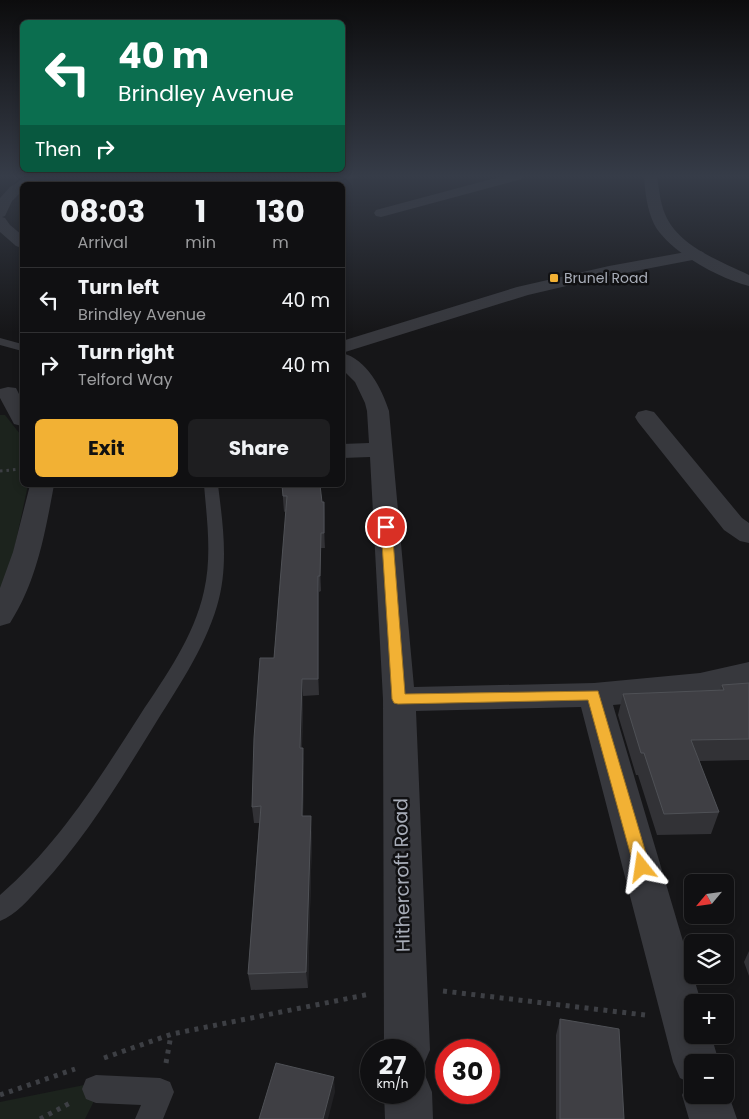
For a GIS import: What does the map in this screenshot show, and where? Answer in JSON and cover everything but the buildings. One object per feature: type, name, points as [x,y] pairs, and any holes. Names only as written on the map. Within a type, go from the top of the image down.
[{"type":"street","points":[[4,228],[20,241]]},
{"type":"street","points":[[665,228],[670,235],[697,255],[749,281]]},
{"type":"street","points":[[345,346],[524,291],[609,271],[697,255]]},
{"type":"street","name":"Hithercroft Road","points":[[345,362],[364,379],[374,395],[378,411],[398,699],[407,1039]]},
{"type":"street","points":[[8,393],[20,414]]},
{"type":"street","points":[[646,416],[733,524],[749,535]]},
{"type":"street","points":[[345,451],[381,450]]},
{"type":"street","points":[[0,616],[10,600],[28,553],[42,487]]},
{"type":"street","points":[[398,699],[594,695],[700,685],[749,673]]},
{"type":"street","points":[[594,695],[684,1015]]},
{"type":"street","points":[[408,1104],[409,1119]]},
{"type":"street","points":[[709,1104],[713,1119]]},
{"type":"lane","points":[[0,341],[20,347]]},
{"type":"lane","points":[[0,910],[45,865],[101,790],[174,676],[197,632],[209,607],[215,579],[217,550],[211,487]]},
{"type":"lane","points":[[96,1089],[160,1092],[149,1119]]},
{"type":"path","points":[[0,471],[20,469]]},
{"type":"path","points":[[172,1034],[405,987],[684,1019]]},
{"type":"path","points":[[40,1119],[96,1089]]},
{"type":"shaded area","points":[[0,415],[5,415],[20,434],[20,487],[28,487],[7,583],[0,594]]},
{"type":"shaded area","points":[[104,1081],[85,1119],[0,1119],[0,1102]]},
{"type":"place","name":"Brunel Road","points":[[554,278]]},
{"type":"route","points":[[386,527],[398,699],[594,695],[642,867]]}]
